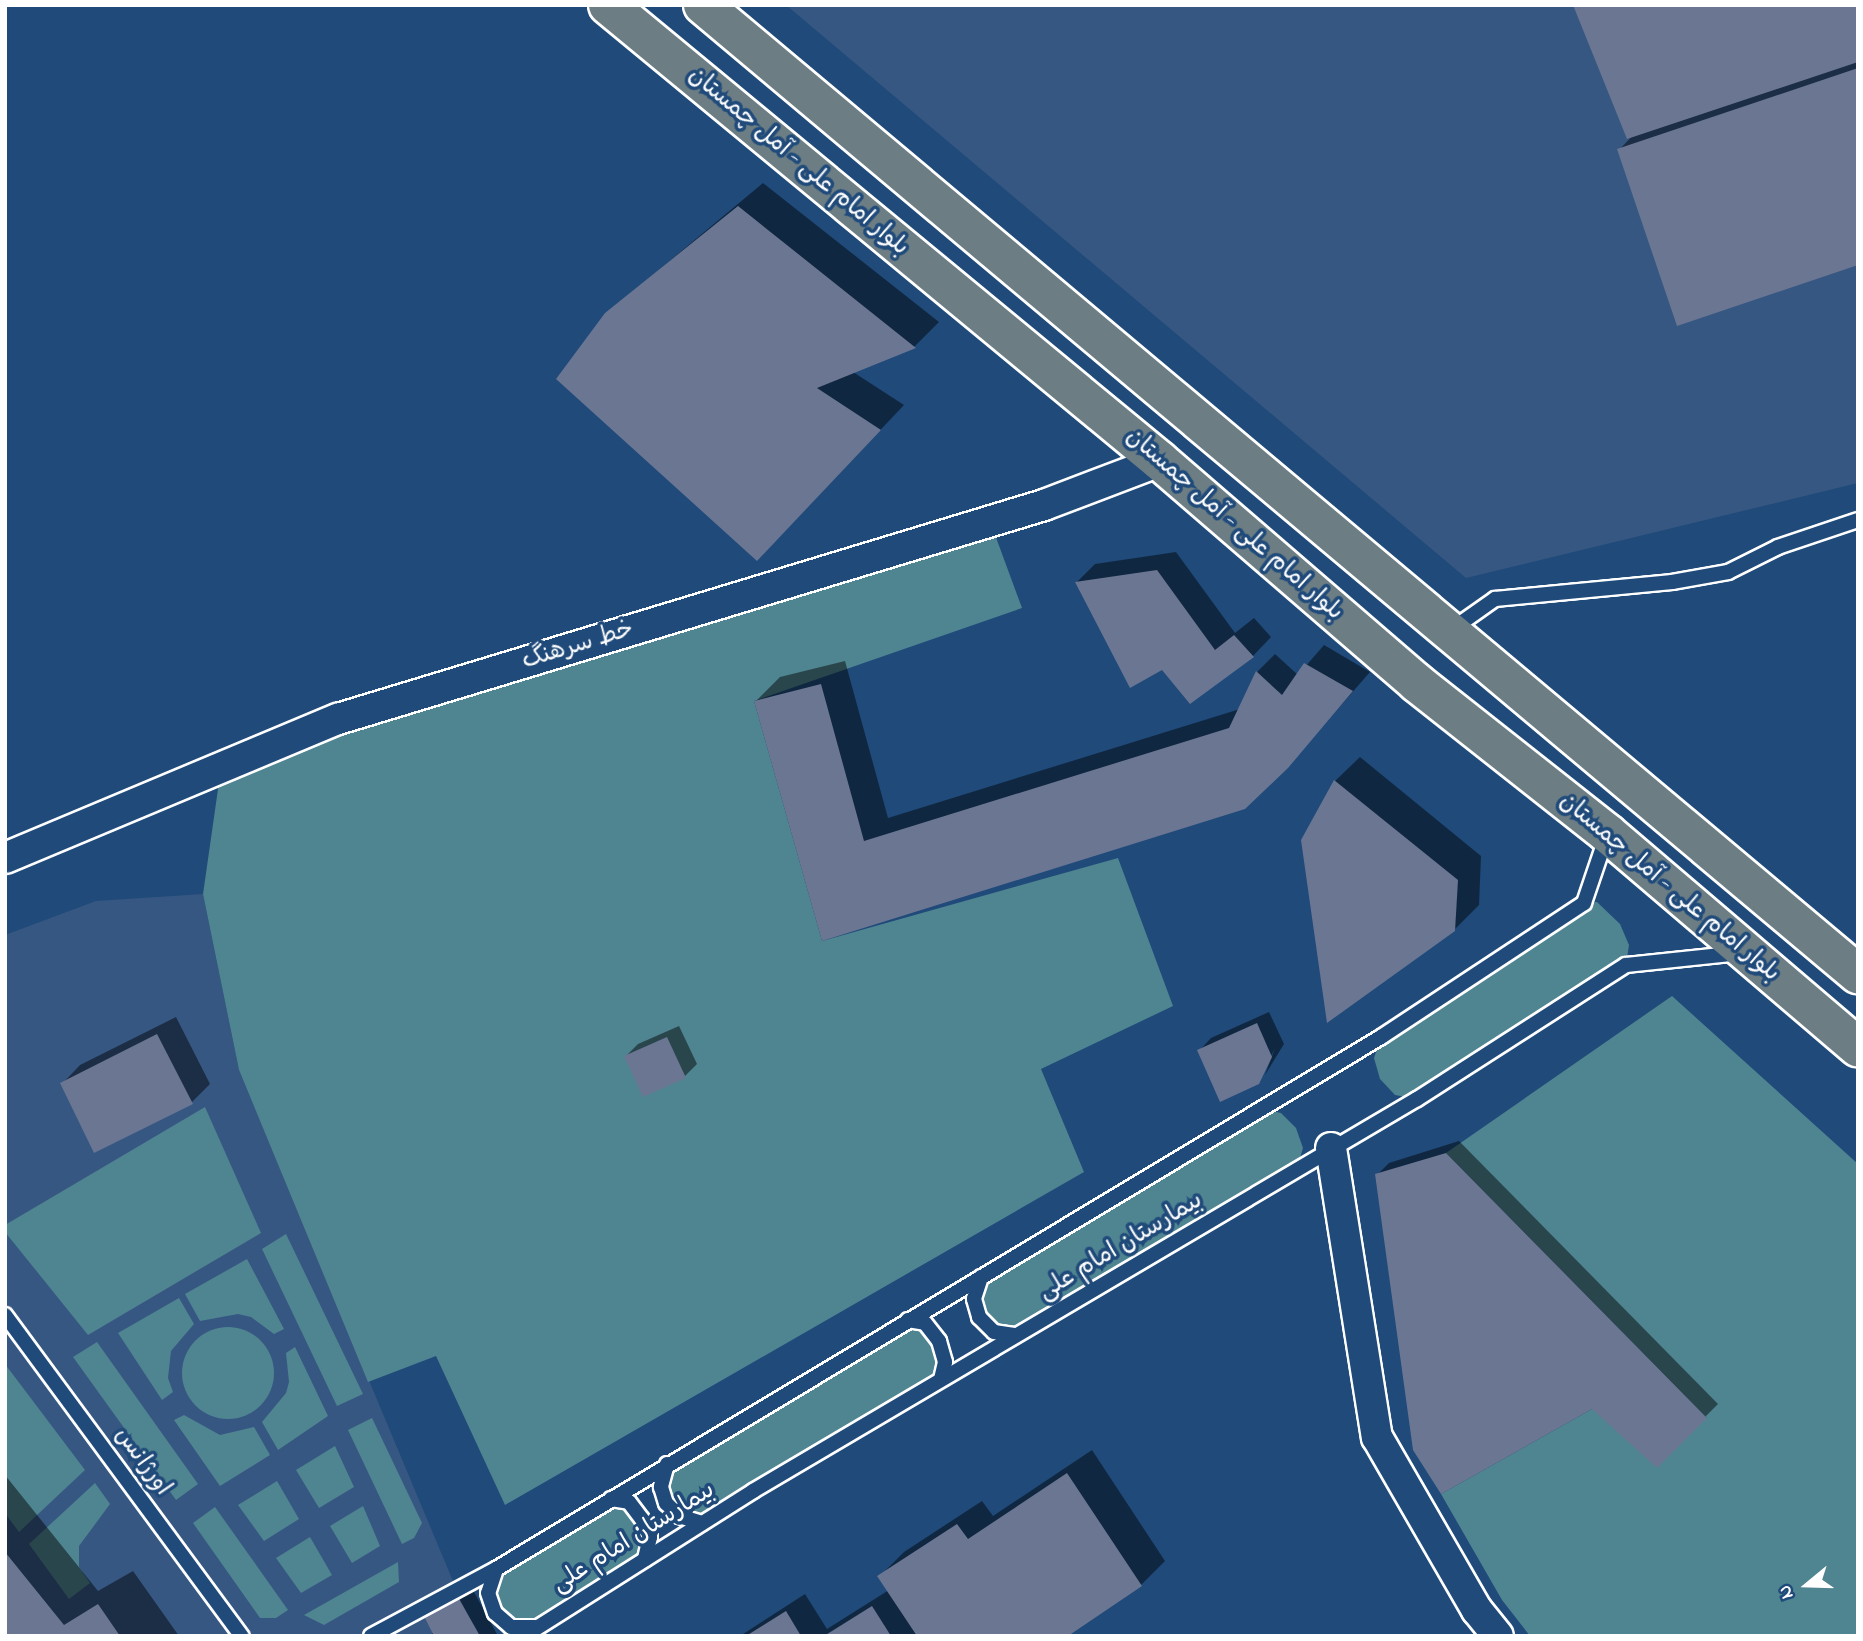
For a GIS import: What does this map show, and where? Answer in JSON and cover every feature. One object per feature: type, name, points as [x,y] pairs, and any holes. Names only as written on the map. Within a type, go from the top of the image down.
[{"type":"main road","name":"بلوار امام علی - آمل چمستان","points":[[608,5],[1160,461],[1417,682],[1608,833],[1858,1047]]},
{"type":"main road","points":[[703,5],[1858,974]]},
{"type":"main road","points":[[1417,682],[1449,631]]},
{"type":"street","name":"خط سرهنگ","points":[[5,858],[338,719],[1044,505],[1160,461]]},
{"type":"street","points":[[1331,1148],[1377,1437],[1477,1610],[1498,1636]]},
{"type":"lane","points":[[1449,631],[1495,598],[1672,582],[1728,572],[1778,547],[1858,520]]},
{"type":"lane","name":"بیمارستان امام علی","points":[[496,1569],[1381,1037],[1584,903],[1608,833]]},
{"type":"lane","name":"بیمارستان امام علی","points":[[530,1631],[702,1523],[941,1379],[1493,1053],[1626,965],[1744,952]]},
{"type":"lane","points":[[981,1278],[974,1298],[979,1317],[994,1332],[1016,1335]]},
{"type":"lane","name":"اورژانس","points":[[5,1315],[242,1636]]},
{"type":"lane","points":[[908,1320],[925,1323],[939,1341],[944,1362],[941,1379]]},
{"type":"lane","points":[[667,1464],[661,1487],[666,1503],[679,1516],[702,1523]]},
{"type":"lane","points":[[611,1499],[629,1502],[642,1519],[650,1537],[645,1559]]},
{"type":"lane","points":[[496,1569],[488,1593],[495,1613],[511,1627],[530,1631]]},
{"type":"lane","points":[[371,1636],[496,1569]]},
{"type":"shaded area","points":[[786,5],[1858,5],[1858,483],[1466,578]]},
{"type":"shaded area","points":[[203,894],[239,1070],[476,1636],[5,1636],[5,935],[96,901]]},
{"type":"green space","points":[[994,532],[1022,608],[754,701],[822,941],[1118,858],[1173,1006],[1041,1069],[1084,1172],[505,1505],[436,1356],[368,1382],[239,1070],[203,894],[219,782],[373,721]]},
{"type":"green space","points":[[1597,902],[1620,924],[1629,945],[1626,965],[1417,1099],[1395,1095],[1380,1079],[1374,1058],[1381,1037],[1584,903]]},
{"type":"green space","points":[[1672,996],[1858,1164],[1858,1636],[1530,1636],[1502,1600],[1441,1494],[1592,1409],[1707,1418],[1446,1153]]},
{"type":"green space","points":[[205,1107],[261,1233],[88,1335],[5,1232],[5,1225]]},
{"type":"green space","points":[[1263,1109],[1281,1113],[1296,1128],[1303,1148],[1297,1168],[1016,1335],[979,1317],[981,1277]]},
{"type":"green space","points":[[286,1234],[363,1394],[337,1406],[262,1249]]},
{"type":"green space","points":[[247,1259],[284,1329],[274,1334],[251,1317],[238,1314],[200,1321],[185,1294]]},
{"type":"green space","points":[[179,1298],[194,1324],[171,1351],[168,1378],[173,1392],[162,1400],[118,1333]]},
{"type":"green space","points":[[908,1320],[939,1341],[941,1379],[702,1523],[666,1503],[667,1464]]},
{"type":"green space","points":[[228,1327],[246,1331],[260,1341],[270,1355],[274,1373],[270,1391],[260,1405],[246,1415],[228,1419],[210,1415],[196,1405],[186,1391],[182,1373],[186,1355],[196,1341],[210,1331]]},
{"type":"green space","points":[[97,1342],[198,1484],[176,1500],[73,1357]]},
{"type":"green space","points":[[295,1347],[328,1416],[278,1450],[262,1422],[286,1393],[289,1382],[286,1353]]},
{"type":"green space","points":[[5,1364],[85,1470],[19,1532],[5,1513]]},
{"type":"green space","points":[[184,1415],[220,1435],[254,1427],[270,1455],[220,1486],[174,1420]]},
{"type":"green space","points":[[372,1418],[422,1523],[414,1538],[402,1544],[348,1430]]},
{"type":"green space","points":[[335,1446],[354,1487],[319,1508],[296,1470]]},
{"type":"green space","points":[[277,1481],[299,1519],[264,1541],[238,1505]]},
{"type":"green space","points":[[95,1483],[110,1504],[79,1546],[79,1567],[90,1583],[69,1599],[29,1544]]},
{"type":"green space","points":[[611,1499],[642,1519],[645,1559],[535,1627],[511,1627],[495,1613],[496,1569]]},
{"type":"green space","points":[[363,1506],[380,1546],[352,1563],[330,1526]]},
{"type":"green space","points":[[215,1507],[288,1610],[276,1618],[260,1618],[193,1523]]},
{"type":"green space","points":[[310,1537],[332,1575],[301,1593],[276,1558]]},
{"type":"green space","points":[[398,1562],[399,1582],[324,1625],[304,1615]]},
{"type":"building","points":[[1573,5],[1858,5],[1858,62],[1627,139]]},
{"type":"building","points":[[1858,68],[1858,265],[1677,326],[1617,149]]},
{"type":"building","points":[[738,206],[916,348],[817,388],[881,430],[757,561],[556,379],[605,313]]},
{"type":"building","points":[[1157,570],[1215,650],[1234,635],[1254,657],[1190,704],[1162,670],[1130,688],[1075,582]]},
{"type":"building","points":[[1304,663],[1353,691],[1288,768],[1245,809],[822,941],[754,701],[821,684],[864,841],[1229,728],[1256,671],[1282,695]]},
{"type":"building","points":[[1334,780],[1458,880],[1455,931],[1327,1023],[1301,840]]},
{"type":"building","points":[[1257,1023],[1272,1057],[1259,1084],[1220,1102],[1197,1050]]},
{"type":"building","points":[[157,1034],[193,1104],[94,1153],[60,1083]]},
{"type":"building","points":[[667,1037],[686,1078],[643,1097],[624,1056]]},
{"type":"building","points":[[1446,1153],[1707,1418],[1657,1468],[1592,1409],[1441,1494],[1413,1450],[1375,1174]]},
{"type":"building","points":[[1067,1473],[1142,1586],[1068,1636],[917,1636],[877,1576],[957,1524],[968,1539]]},
{"type":"building","points":[[5,1552],[64,1625],[98,1604],[120,1636],[5,1636]]},
{"type":"building","points":[[454,1590],[480,1636],[434,1636],[420,1608]]},
{"type":"building","points":[[872,1606],[891,1636],[824,1636]]},
{"type":"building","points":[[786,1611],[801,1636],[746,1636]]}]
